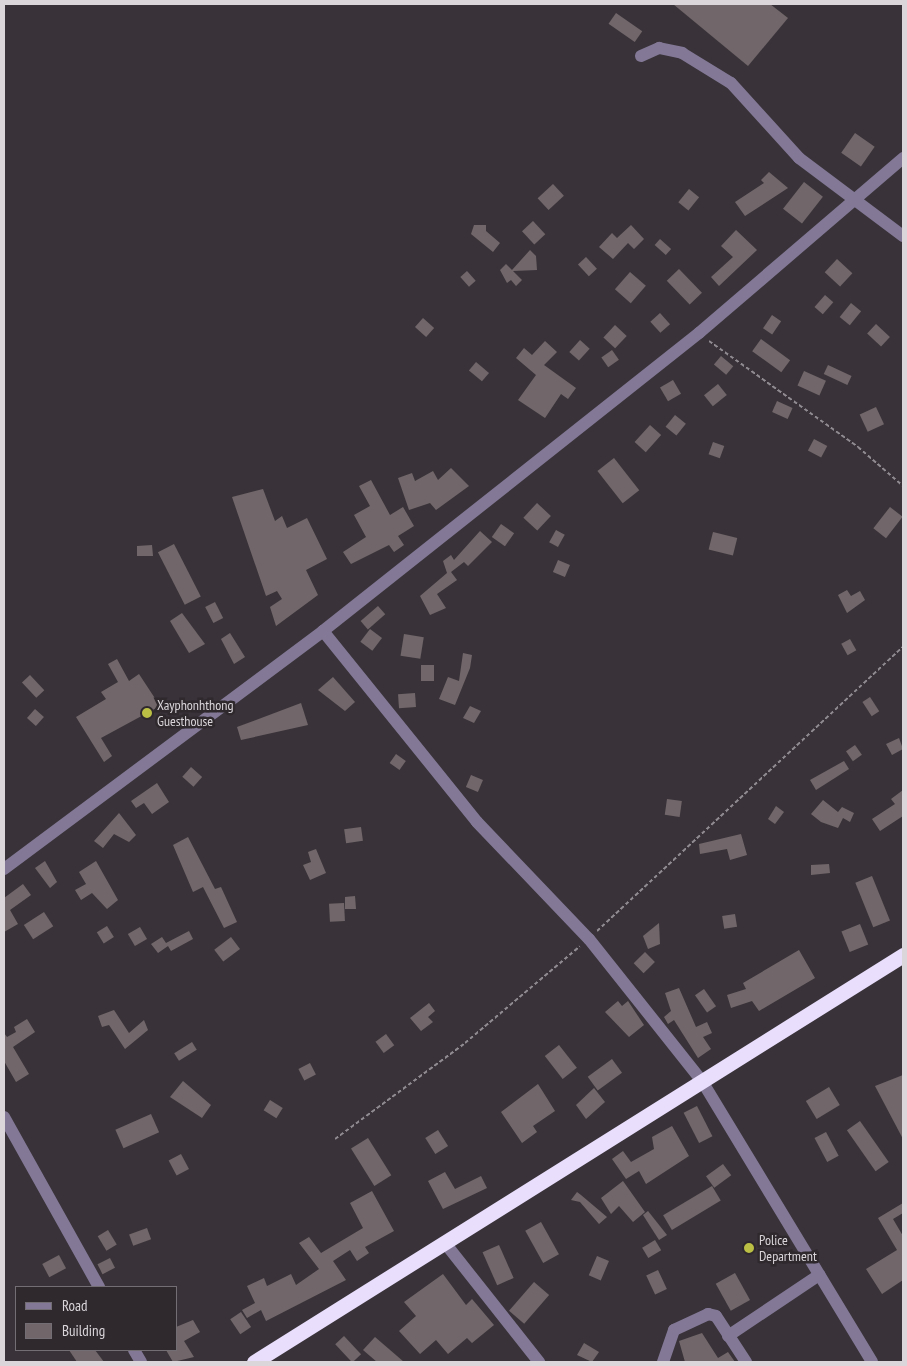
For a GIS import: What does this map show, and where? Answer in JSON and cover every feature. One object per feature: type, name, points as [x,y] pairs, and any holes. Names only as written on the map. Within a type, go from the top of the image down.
[{"type":"highway","points":[[254,1362],[903,955]]},
{"type":"street","points":[[641,56],[659,48],[682,53],[731,83],[766,127],[854,202],[903,236]]},
{"type":"street","points":[[4,869],[323,631],[699,334],[903,158]]},
{"type":"street","points":[[323,631],[477,822],[589,939],[702,1081],[872,1362]]},
{"type":"street","points":[[4,1117],[98,1286]]},
{"type":"street","points":[[445,1243],[539,1362]]},
{"type":"street","points":[[728,1336],[820,1275]]},
{"type":"street","points":[[663,1362],[674,1330],[694,1319],[712,1314],[746,1362]]},
{"type":"street","points":[[135,1351],[141,1362]]},
{"type":"path","points":[[699,334],[858,447],[903,486]]},
{"type":"path","points":[[335,1139],[465,1043],[589,939],[903,647]]},
{"type":"building","points":[[673,4],[770,4],[788,18],[748,66]]},
{"type":"building","points":[[616,13],[642,31],[635,42],[609,24]]},
{"type":"building","points":[[855,133],[875,147],[861,166],[841,153]]},
{"type":"building","points":[[769,172],[788,188],[745,216],[735,202],[764,183],[761,180]]},
{"type":"building","points":[[804,182],[823,197],[802,224],[783,209]]},
{"type":"building","points":[[553,184],[564,196],[549,210],[538,198]]},
{"type":"building","points":[[689,189],[699,197],[688,210],[678,202]]},
{"type":"building","points":[[533,221],[545,234],[534,244],[522,231]]},
{"type":"building","points":[[474,225],[486,225],[486,231],[500,243],[493,252],[471,234]]},
{"type":"building","points":[[631,225],[644,239],[634,249],[628,243],[613,259],[599,247],[612,233],[617,238]]},
{"type":"building","points":[[736,230],[757,250],[719,286],[711,277],[733,257],[721,246]]},
{"type":"building","points":[[660,239],[671,249],[666,255],[655,245]]},
{"type":"building","points":[[530,250],[536,256],[537,270],[513,271],[522,280],[516,286],[511,280],[507,283],[500,270],[506,264],[512,270]]},
{"type":"building","points":[[586,257],[597,269],[589,276],[578,265]]},
{"type":"building","points":[[837,259],[852,273],[840,286],[825,272]]},
{"type":"building","points":[[679,269],[702,293],[690,305],[667,281]]},
{"type":"building","points":[[467,271],[476,281],[469,287],[460,277]]},
{"type":"building","points":[[630,272],[646,286],[631,303],[615,289]]},
{"type":"building","points":[[825,295],[833,302],[823,314],[815,307]]},
{"type":"building","points":[[851,303],[861,311],[850,325],[840,317]]},
{"type":"building","points":[[660,313],[670,324],[660,333],[650,322]]},
{"type":"building","points":[[772,315],[781,321],[772,334],[763,328]]},
{"type":"building","points":[[423,318],[434,328],[426,337],[415,327]]},
{"type":"building","points":[[876,324],[890,337],[881,346],[867,334]]},
{"type":"building","points":[[615,325],[627,336],[615,348],[603,337]]},
{"type":"building","points":[[761,339],[790,360],[781,372],[752,351]]},
{"type":"building","points":[[580,340],[590,349],[579,361],[569,352]]},
{"type":"building","points":[[545,341],[557,352],[544,365],[576,388],[568,399],[561,394],[545,418],[518,400],[536,375],[516,358],[524,348],[532,355]]},
{"type":"building","points":[[612,350],[619,360],[608,367],[601,357]]},
{"type":"building","points":[[721,356],[733,366],[726,375],[714,364]]},
{"type":"building","points":[[476,362],[489,373],[482,381],[469,370]]},
{"type":"building","points":[[828,365],[852,376],[847,385],[824,374]]},
{"type":"building","points":[[804,371],[826,381],[819,395],[797,386]]},
{"type":"building","points":[[673,380],[681,394],[668,401],[660,388]]},
{"type":"building","points":[[718,384],[727,395],[713,406],[704,395]]},
{"type":"building","points":[[777,401],[793,408],[788,419],[772,412]]},
{"type":"building","points":[[876,407],[884,424],[868,432],[860,415]]},
{"type":"building","points":[[675,415],[686,424],[676,435],[666,427]]},
{"type":"building","points":[[650,425],[661,435],[646,452],[635,442]]},
{"type":"building","points":[[814,439],[827,446],[821,458],[808,450]]},
{"type":"building","points":[[713,442],[724,446],[720,458],[709,454]]},
{"type":"building","points":[[614,458],[639,490],[623,503],[597,471]]},
{"type":"building","points":[[451,468],[469,486],[436,510],[430,503],[409,510],[398,478],[412,473],[415,481],[433,471],[438,480]]},
{"type":"building","points":[[371,480],[390,515],[403,507],[414,526],[398,536],[404,545],[394,552],[389,545],[351,564],[343,552],[366,537],[354,515],[370,506],[359,486]]},
{"type":"building","points":[[263,489],[275,521],[282,516],[287,528],[307,518],[327,559],[306,570],[318,595],[276,626],[270,607],[282,599],[277,591],[266,596],[232,497]]},
{"type":"building","points":[[537,503],[551,516],[537,531],[523,518]]},
{"type":"building","points":[[890,507],[903,517],[886,538],[873,528]]},
{"type":"building","points":[[501,524],[514,533],[505,546],[492,537]]},
{"type":"building","points":[[556,530],[565,535],[558,547],[549,542]]},
{"type":"building","points":[[480,531],[492,542],[468,566],[464,562],[451,572],[457,580],[437,594],[446,608],[430,615],[420,596],[447,573],[443,561],[451,555],[454,560]]},
{"type":"building","points":[[713,532],[737,538],[733,556],[709,549]]},
{"type":"building","points":[[174,544],[201,597],[185,605],[158,552]]},
{"type":"building","points":[[152,545],[153,556],[137,556],[137,546]]},
{"type":"building","points":[[558,560],[570,565],[565,577],[553,572]]},
{"type":"building","points":[[847,590],[851,596],[860,591],[865,600],[847,613],[838,595]]},
{"type":"building","points":[[215,602],[223,618],[213,623],[205,607]]},
{"type":"building","points":[[378,606],[385,614],[368,629],[361,621]]},
{"type":"building","points":[[182,613],[205,644],[189,653],[170,621]]},
{"type":"building","points":[[370,629],[382,638],[372,651],[360,642]]},
{"type":"building","points":[[230,633],[245,657],[234,664],[221,639]]},
{"type":"building","points":[[404,634],[424,637],[420,659],[401,656]]},
{"type":"building","points":[[850,639],[856,650],[848,655],[841,644]]},
{"type":"building","points":[[463,653],[472,655],[470,668],[455,705],[439,699],[448,677],[459,681]]},
{"type":"building","points":[[117,659],[129,681],[139,674],[160,706],[101,738],[112,756],[104,762],[76,717],[106,699],[101,692],[118,682],[108,664]]},
{"type":"building","points":[[421,665],[434,665],[434,681],[421,681]]},
{"type":"building","points":[[30,675],[44,690],[36,698],[22,683]]},
{"type":"building","points":[[333,677],[355,702],[345,711],[318,690]]},
{"type":"building","points":[[415,693],[416,707],[399,708],[398,694]]},
{"type":"building","points":[[870,697],[879,711],[872,716],[862,702]]},
{"type":"building","points":[[301,703],[308,725],[241,740],[237,727]]},
{"type":"building","points":[[470,706],[481,711],[474,723],[463,718]]},
{"type":"building","points":[[35,709],[44,717],[36,726],[27,718]]},
{"type":"building","points":[[899,738],[903,749],[892,755],[886,744]]},
{"type":"building","points":[[855,745],[862,755],[853,761],[846,751]]},
{"type":"building","points":[[396,754],[406,761],[400,770],[390,763]]},
{"type":"building","points":[[844,761],[849,769],[816,790],[810,780]]},
{"type":"building","points":[[191,767],[202,777],[193,787],[182,777]]},
{"type":"building","points":[[471,775],[483,780],[478,792],[466,787]]},
{"type":"building","points":[[157,783],[169,802],[152,814],[144,803],[136,808],[131,801]]},
{"type":"building","points":[[903,790],[903,816],[880,831],[872,819],[895,804],[891,799]]},
{"type":"building","points":[[667,799],[682,801],[680,817],[665,815]]},
{"type":"building","points":[[823,800],[838,812],[842,807],[854,813],[850,822],[843,818],[838,828],[821,822],[811,814]]},
{"type":"building","points":[[776,806],[784,812],[775,824],[768,819]]},
{"type":"building","points":[[119,813],[136,835],[129,842],[114,834],[103,848],[94,841]]},
{"type":"building","points":[[361,827],[363,841],[346,843],[344,829]]},
{"type":"building","points":[[741,834],[747,855],[730,860],[727,849],[700,854],[699,844]]},
{"type":"building","points":[[188,837],[215,889],[221,887],[237,922],[224,928],[203,887],[193,892],[173,845]]},
{"type":"building","points":[[316,849],[326,873],[310,880],[303,865],[311,862],[308,852]]},
{"type":"building","points":[[45,861],[57,882],[50,888],[35,868]]},
{"type":"building","points":[[96,861],[118,900],[107,909],[92,893],[81,900],[75,890],[86,884],[79,872]]},
{"type":"building","points":[[829,864],[830,873],[811,875],[811,865]]},
{"type":"building","points":[[872,876],[890,921],[873,927],[855,883]]},
{"type":"building","points":[[23,884],[31,895],[10,910],[18,924],[4,932],[4,898]]},
{"type":"building","points":[[355,896],[356,909],[345,909],[345,897]]},
{"type":"building","points":[[344,903],[345,921],[330,922],[329,904]]},
{"type":"building","points":[[44,912],[53,926],[33,939],[24,925]]},
{"type":"building","points":[[735,914],[737,927],[724,929],[722,916]]},
{"type":"building","points":[[659,923],[660,944],[648,949],[643,936]]},
{"type":"building","points":[[860,924],[868,944],[850,952],[841,931]]},
{"type":"building","points":[[107,926],[114,937],[104,943],[97,932]]},
{"type":"building","points":[[140,927],[147,939],[135,946],[128,934]]},
{"type":"building","points":[[189,931],[193,939],[171,951],[168,946],[158,953],[151,944],[162,937],[166,943]]},
{"type":"building","points":[[231,937],[240,949],[223,962],[214,950]]},
{"type":"building","points":[[799,950],[815,978],[759,1011],[752,1001],[731,1008],[727,995],[746,989],[743,983]]},
{"type":"building","points":[[645,952],[655,962],[644,973],[634,963]]},
{"type":"building","points":[[679,988],[696,1027],[707,1022],[712,1033],[703,1037],[711,1049],[698,1058],[674,1020],[668,1024],[664,1017],[671,1011],[665,993]]},
{"type":"building","points":[[704,989],[716,1006],[707,1013],[695,995]]},
{"type":"building","points":[[618,1001],[622,1006],[628,1001],[644,1025],[629,1037],[605,1012]]},
{"type":"building","points":[[429,1003],[435,1011],[428,1017],[433,1022],[421,1031],[410,1018]]},
{"type":"building","points":[[114,1010],[129,1033],[144,1020],[148,1030],[125,1049],[109,1025],[102,1027],[98,1016]]},
{"type":"building","points":[[27,1019],[35,1032],[13,1047],[29,1074],[16,1082],[4,1061],[4,1033],[7,1037],[16,1032],[14,1027]]},
{"type":"building","points":[[386,1034],[394,1045],[384,1053],[375,1042]]},
{"type":"building","points":[[192,1042],[197,1050],[179,1061],[174,1053]]},
{"type":"building","points":[[559,1045],[577,1068],[563,1079],[545,1056]]},
{"type":"building","points":[[612,1059],[622,1073],[598,1090],[588,1077]]},
{"type":"building","points":[[310,1063],[316,1075],[304,1080],[298,1069]]},
{"type":"building","points":[[903,1075],[903,1139],[875,1086]]},
{"type":"building","points":[[183,1081],[211,1105],[202,1118],[170,1097]]},
{"type":"building","points":[[538,1084],[555,1111],[533,1126],[537,1132],[522,1143],[501,1112]]},
{"type":"building","points":[[829,1087],[840,1105],[817,1119],[806,1101]]},
{"type":"building","points":[[594,1088],[605,1102],[586,1119],[576,1105]]},
{"type":"building","points":[[270,1100],[283,1108],[276,1118],[264,1110]]},
{"type":"building","points":[[697,1106],[712,1136],[699,1143],[684,1113]]},
{"type":"building","points":[[151,1114],[159,1132],[124,1148],[115,1130]]},
{"type":"building","points":[[860,1121],[889,1162],[876,1171],[847,1130]]},
{"type":"building","points":[[672,1126],[689,1156],[646,1184],[639,1171],[626,1179],[612,1159],[623,1151],[631,1162],[654,1149],[652,1137]]},
{"type":"building","points":[[438,1130],[448,1146],[435,1154],[425,1138]]},
{"type":"building","points":[[826,1132],[839,1156],[827,1162],[815,1138]]},
{"type":"building","points":[[368,1138],[391,1175],[374,1186],[351,1149]]},
{"type":"building","points":[[181,1154],[189,1169],[177,1176],[169,1161]]},
{"type":"building","points":[[723,1164],[731,1175],[714,1188],[706,1176]]},
{"type":"building","points":[[445,1172],[455,1189],[481,1176],[487,1188],[443,1209],[428,1181]]},
{"type":"building","points":[[623,1181],[645,1212],[633,1222],[619,1206],[611,1214],[601,1198]]},
{"type":"building","points":[[712,1186],[721,1201],[672,1230],[663,1215]]},
{"type":"building","points":[[372,1191],[394,1231],[365,1247],[369,1253],[357,1261],[350,1250],[333,1261],[346,1280],[266,1321],[261,1310],[247,1318],[242,1310],[255,1303],[247,1286],[264,1278],[267,1286],[291,1274],[296,1285],[319,1269],[299,1243],[309,1237],[321,1253],[363,1228],[350,1203]]},
{"type":"building","points":[[577,1192],[607,1217],[599,1224],[580,1202],[571,1200]]},
{"type":"building","points":[[903,1203],[903,1213],[893,1219],[903,1236],[903,1280],[882,1294],[866,1269],[897,1250],[878,1218]]},
{"type":"building","points":[[648,1211],[667,1235],[659,1240],[643,1215]]},
{"type":"building","points":[[541,1222],[559,1254],[543,1263],[525,1231]]},
{"type":"building","points":[[147,1228],[151,1239],[133,1246],[129,1234]]},
{"type":"building","points":[[108,1230],[117,1245],[106,1251],[98,1236]]},
{"type":"building","points":[[655,1240],[661,1250],[648,1258],[642,1248]]},
{"type":"building","points":[[499,1245],[514,1278],[497,1285],[483,1252]]},
{"type":"building","points":[[59,1255],[66,1268],[49,1277],[42,1264]]},
{"type":"building","points":[[597,1256],[609,1261],[601,1280],[589,1275]]},
{"type":"building","points":[[110,1258],[115,1268],[103,1274],[98,1264]]},
{"type":"building","points":[[658,1270],[667,1289],[655,1295],[646,1275]]},
{"type":"building","points":[[735,1273],[750,1300],[731,1311],[716,1284]]},
{"type":"building","points":[[443,1274],[466,1305],[472,1299],[494,1325],[472,1343],[467,1338],[448,1354],[436,1340],[420,1354],[399,1331],[416,1316],[404,1302]]},
{"type":"building","points":[[534,1282],[549,1295],[524,1324],[509,1311]]},
{"type":"building","points":[[241,1312],[251,1327],[240,1334],[230,1319]]},
{"type":"building","points":[[193,1320],[200,1332],[184,1341],[194,1357],[173,1362],[167,1351],[178,1351],[178,1326]]},
{"type":"building","points":[[702,1333],[718,1358],[728,1352],[735,1362],[685,1362],[679,1341]]},
{"type":"building","points":[[344,1336],[361,1354],[352,1362],[335,1344]]},
{"type":"building","points":[[375,1337],[404,1362],[377,1362],[363,1350]]},
{"type":"building","points":[[584,1343],[599,1352],[592,1362],[577,1355]]},
{"type":"building","points":[[70,1351],[96,1351],[104,1362],[77,1362]]},
{"type":"place","name":"Xayphonhthong Guesthouse","points":[[147,713]]},
{"type":"place","name":"Police Department","points":[[749,1248]]}]
